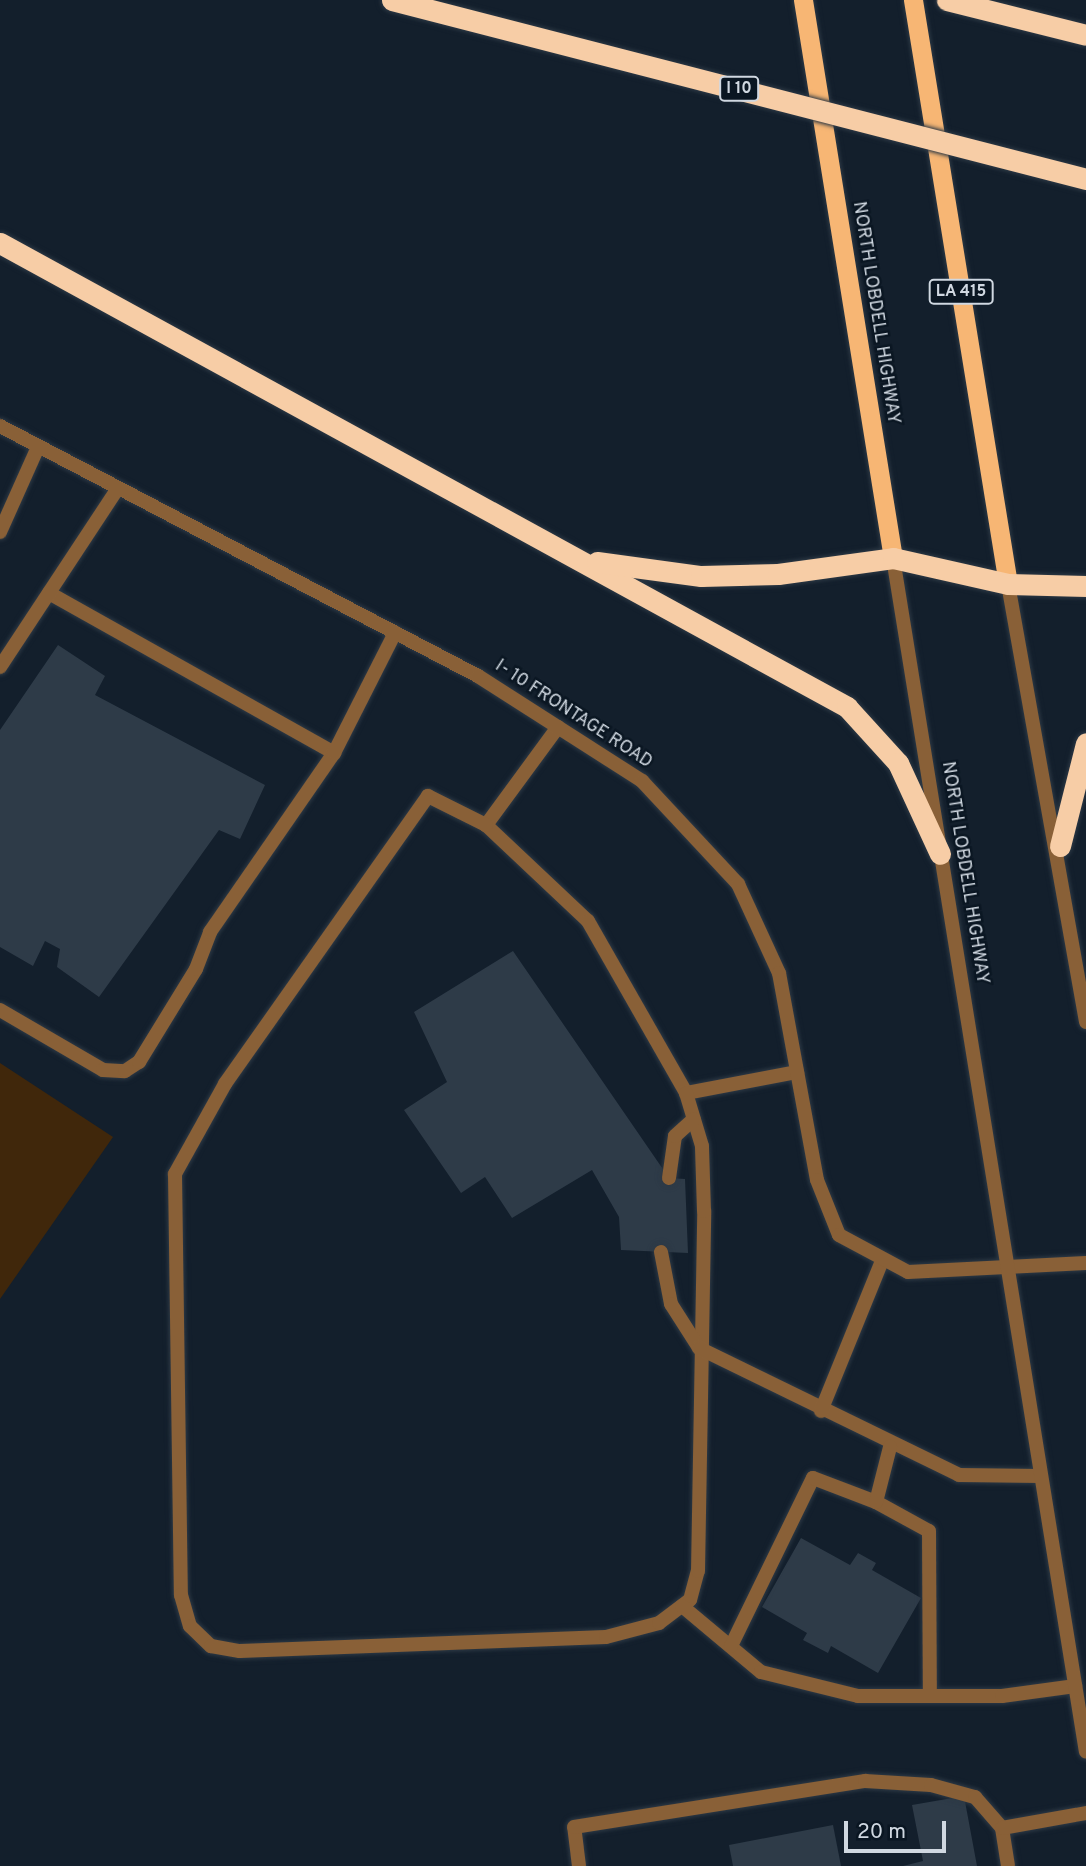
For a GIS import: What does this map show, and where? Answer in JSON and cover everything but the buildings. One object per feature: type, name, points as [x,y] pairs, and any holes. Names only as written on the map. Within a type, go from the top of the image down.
[{"type":"highway","name":"I 10","points":[[392,0],[1086,179]]},
{"type":"highway","name":"NORTH LOBDELL HIGHWAY","points":[[803,0],[893,558]]},
{"type":"highway","name":"LA 415","points":[[913,0],[1008,584]]},
{"type":"highway","points":[[947,0],[1086,35]]},
{"type":"highway","points":[[0,243],[585,560],[846,707],[898,763],[940,854]]},
{"type":"highway","points":[[585,560],[701,576],[778,574],[893,558],[1008,584],[1086,586]]},
{"type":"highway","points":[[1060,846],[1086,743]]},
{"type":"street","name":"I- 10 FRONTAGE ROAD","points":[[0,426],[395,633],[558,727],[642,781],[738,884],[779,973],[817,1180],[839,1235],[881,1263],[908,1272],[1004,1267]]},
{"type":"street","points":[[0,532],[38,447]]},
{"type":"street","points":[[0,667],[118,488]]},
{"type":"street","name":"NORTH LOBDELL HIGHWAY","points":[[893,558],[1004,1267],[1086,1752]]},
{"type":"street","name":"LA 415","points":[[1008,584],[1060,846],[1086,1022]]},
{"type":"street","points":[[49,593],[334,753]]},
{"type":"street","points":[[0,1010],[103,1070],[125,1071],[139,1062],[196,969],[210,932],[334,753],[395,633]]},
{"type":"street","points":[[486,825],[558,727]]},
{"type":"street","points":[[428,796],[486,825],[588,920],[686,1093],[694,1119],[704,1211],[699,1348],[698,1571],[682,1606],[659,1623],[606,1637],[240,1651],[211,1646],[190,1626],[181,1595],[175,1174],[225,1084],[428,796]]},
{"type":"street","points":[[686,1093],[797,1072]]},
{"type":"street","points":[[668,1178],[675,1136],[694,1119]]},
{"type":"street","points":[[661,1252],[671,1304],[699,1348],[890,1447],[959,1475],[1040,1476]]},
{"type":"street","points":[[821,1411],[881,1263]]},
{"type":"street","points":[[1004,1267],[1086,1263]]},
{"type":"street","points":[[876,1502],[890,1447]]},
{"type":"street","points":[[731,1646],[813,1478],[876,1502],[929,1531],[930,1696]]},
{"type":"street","points":[[682,1606],[761,1672],[834,1690],[930,1696],[1002,1696],[1075,1686]]},
{"type":"street","points":[[579,1866],[575,1826],[864,1782],[931,1785],[975,1797],[1002,1828],[1008,1866]]},
{"type":"street","points":[[1002,1828],[1086,1813]]},
{"type":"shaded area","points":[[0,1063],[113,1137],[0,1299]]}]
